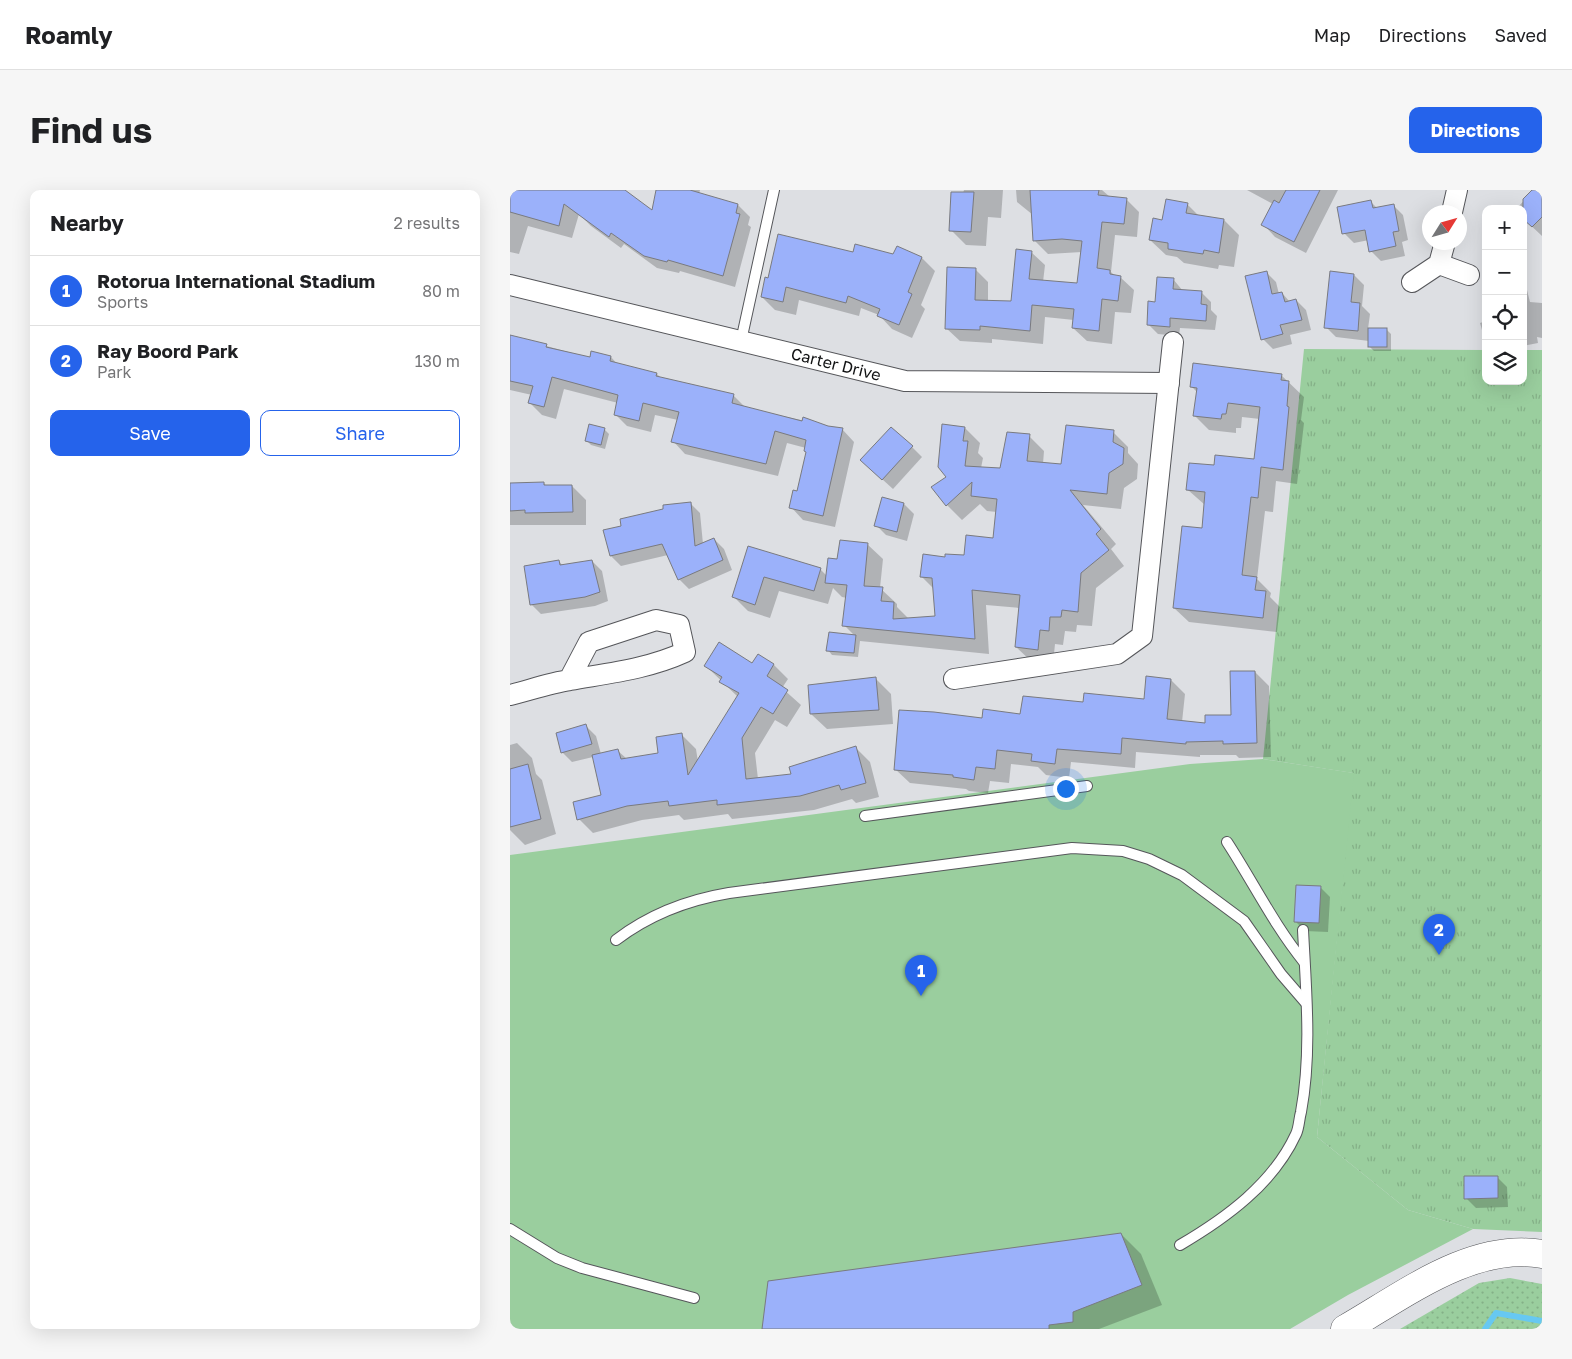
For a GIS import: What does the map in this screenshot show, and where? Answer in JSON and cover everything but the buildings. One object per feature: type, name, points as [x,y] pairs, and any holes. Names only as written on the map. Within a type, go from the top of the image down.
[{"type":"main road","points":[[1345,1329],[1432,1279],[1467,1263],[1492,1256],[1526,1252],[1542,1254]]},
{"type":"street","points":[[1454,205],[1457,190]]},
{"type":"street","points":[[1412,282],[1439,264],[1443,250]]},
{"type":"street","points":[[1439,264],[1469,275]]},
{"type":"street","name":"Carter Drive","points":[[510,285],[904,381],[1169,382]]},
{"type":"street","points":[[954,679],[1117,654],[1142,636],[1173,342]]},
{"type":"street","points":[[510,695],[569,680],[599,676],[664,662],[685,652],[679,626],[656,620],[589,642],[569,680]]},
{"type":"lane","points":[[741,341],[774,190]]},
{"type":"lane","points":[[865,816],[1087,786]]},
{"type":"lane","points":[[1227,842],[1284,937],[1304,962]]},
{"type":"lane","points":[[616,940],[633,927],[655,915],[696,899],[721,894],[1072,848],[1123,851],[1149,859],[1182,875],[1244,921],[1281,974],[1306,1004]]},
{"type":"lane","points":[[1180,1245],[1215,1224],[1238,1206],[1272,1173],[1297,1133],[1306,1085],[1306,1004],[1303,930]]},
{"type":"lane","points":[[510,1229],[557,1258],[582,1268],[694,1298]]},
{"type":"green space","points":[[1304,349],[1482,350],[1482,385],[1527,385],[1527,350],[1542,350],[1542,1232],[1473,1229],[1408,1210],[1317,1137],[1353,773],[1263,759]]},
{"type":"green space","points":[[1263,759],[1354,773],[1317,1137],[1408,1210],[1473,1229],[1348,1295],[1290,1329],[510,1329],[510,855],[1190,764]]},
{"type":"green space","points":[[1510,1278],[1542,1284],[1542,1329],[1400,1329],[1479,1283]]},
{"type":"waterway","points":[[1485,1329],[1496,1313],[1542,1321]]},
{"type":"place","name":"Ray Boord Park","points":[[1439,955]]},
{"type":"place","name":"Rotorua International Stadium","points":[[921,996]]}]
